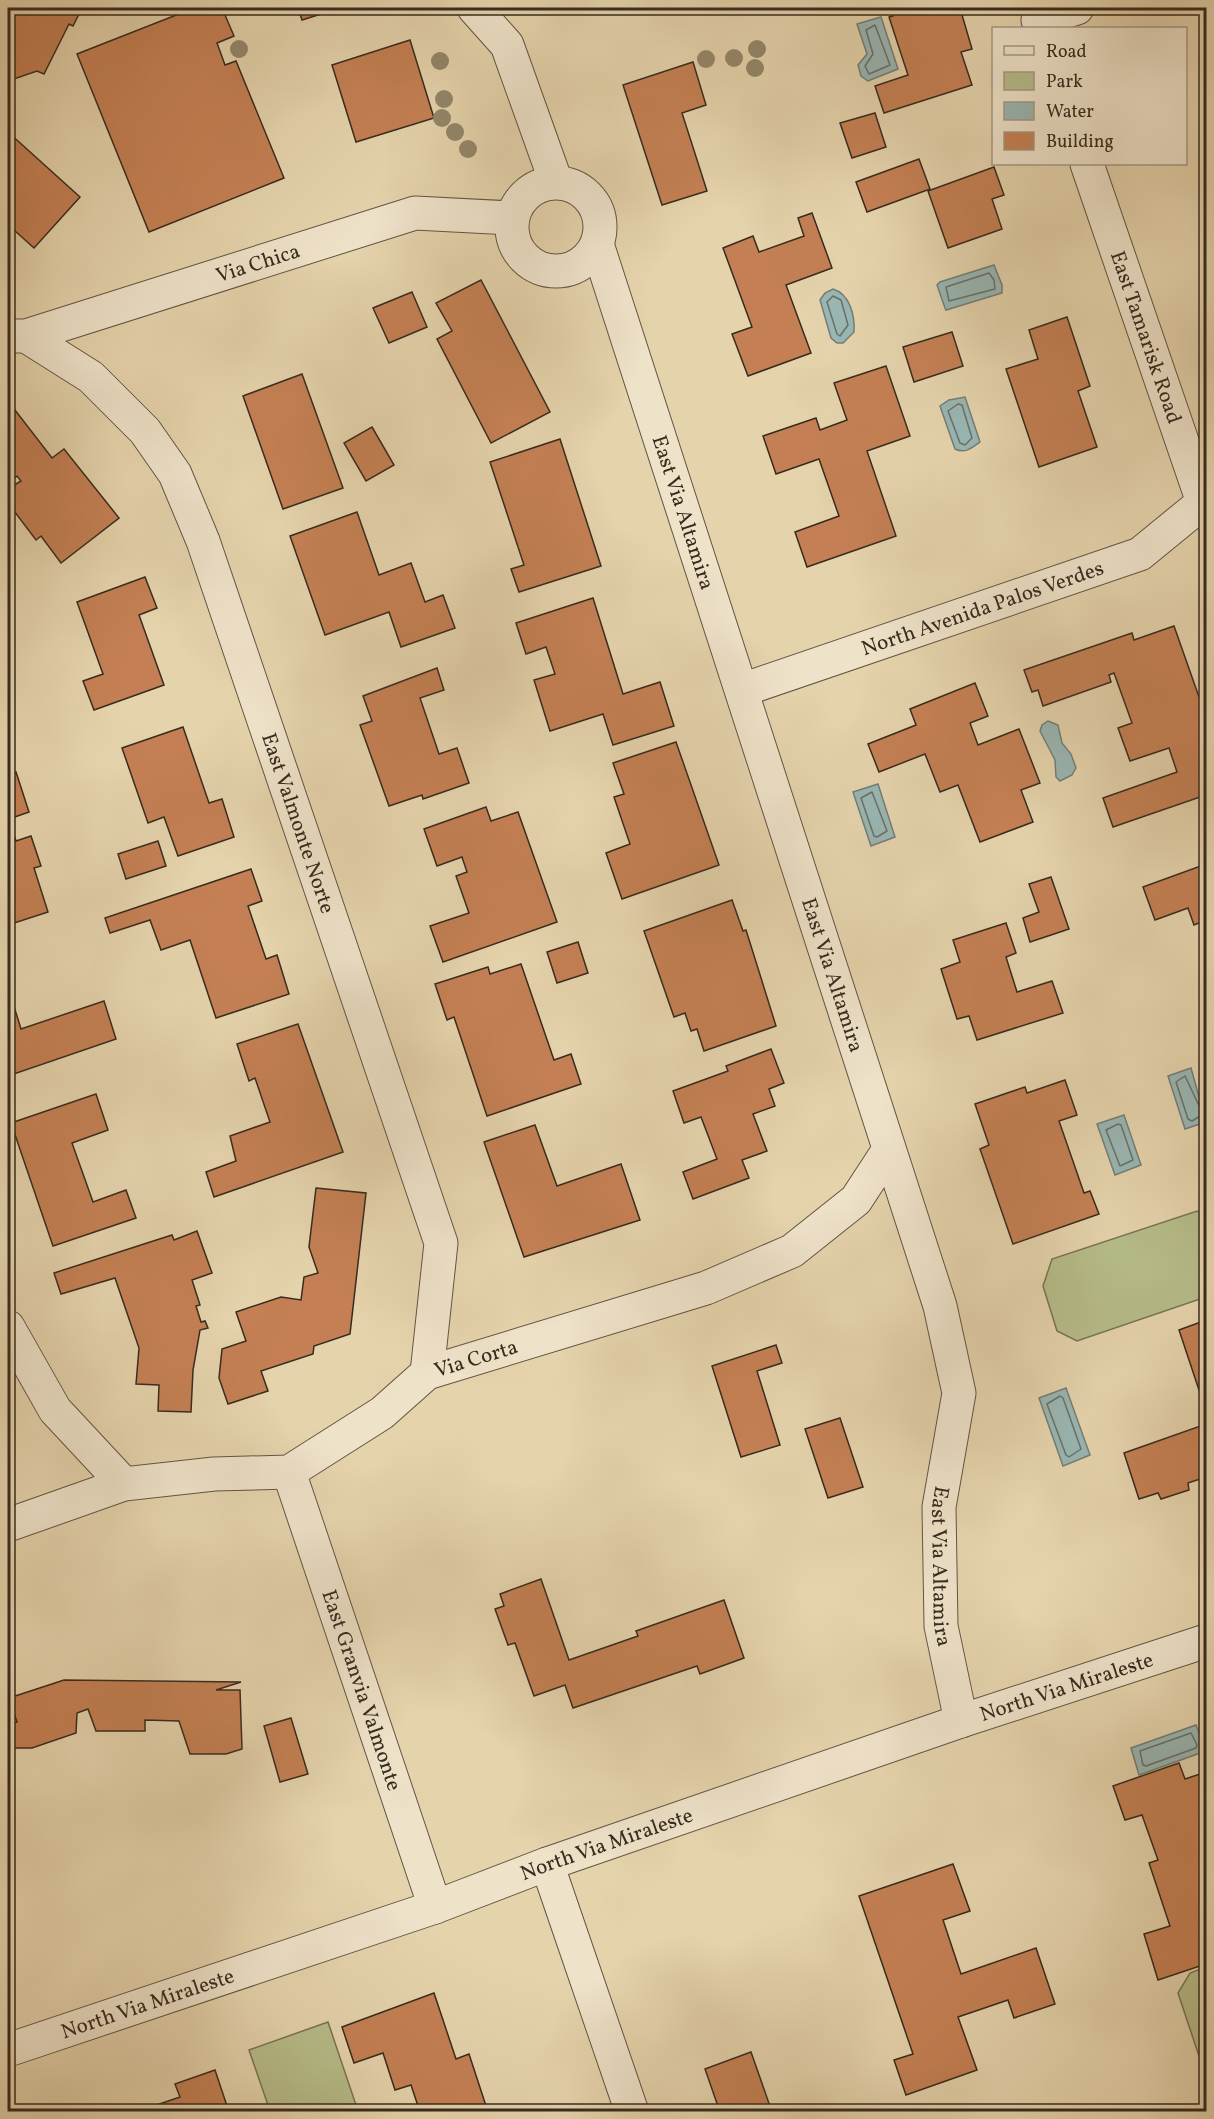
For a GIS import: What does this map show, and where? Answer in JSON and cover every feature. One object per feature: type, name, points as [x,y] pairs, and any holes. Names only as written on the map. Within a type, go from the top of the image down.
[{"type":"street","points":[[474,8],[507,45],[556,182],[541,185],[528,192],[518,204],[512,218],[512,233],[516,248],[537,268],[552,272],[566,271],[579,265],[590,256],[597,244]]},
{"type":"street","points":[[1037,19],[1077,8]]},
{"type":"street","name":"East Tamarisk Road","points":[[1087,165],[1205,504]]},
{"type":"street","name":"East Via Altamira","points":[[556,182],[583,191],[593,202],[601,230],[597,244],[742,690],[888,1151],[940,1306],[959,1393],[939,1507],[940,1626],[961,1721]]},
{"type":"street","name":"Via Chica","points":[[17,336],[415,213],[512,218]]},
{"type":"street","name":"East Valmonte Norte","points":[[17,336],[91,377],[145,431],[175,474],[203,541],[441,1243],[428,1373]]},
{"type":"street","name":"North Avenida Palos Verdes","points":[[742,690],[1140,554],[1205,504]]},
{"type":"street","name":"Via Corta","points":[[289,1472],[382,1413],[428,1373],[706,1288],[792,1251],[856,1200],[888,1151]]},
{"type":"street","points":[[8,1327],[55,1410],[124,1484]]},
{"type":"street","points":[[8,1526],[124,1484],[214,1474],[289,1472]]},
{"type":"street","name":"East Granvia Valmonte","points":[[289,1472],[435,1907]]},
{"type":"street","name":"North Via Miraleste","points":[[8,2050],[435,1907],[547,1864],[961,1721],[1206,1641]]},
{"type":"street","points":[[547,1864],[632,2112]]},
{"type":"green space","points":[[1197,1211],[1206,1217],[1206,1297],[1077,1341],[1057,1331],[1043,1286],[1052,1259]]},
{"type":"green space","points":[[1206,1967],[1206,2077],[1178,1993],[1190,1973]]},
{"type":"green space","points":[[328,2022],[358,2111],[270,2111],[249,2050]]},
{"type":"water","points":[[881,17],[898,69],[868,81],[861,76],[858,65],[867,54],[857,24]]},
{"type":"water","points":[[994,265],[1002,285],[1002,293],[946,310],[937,285],[940,282]]},
{"type":"water","points":[[833,289],[844,296],[854,319],[854,332],[843,343],[837,343],[831,338],[820,300],[825,293]]},
{"type":"water","points":[[965,397],[980,442],[962,451],[955,449],[940,406],[949,400]]},
{"type":"water","points":[[1048,721],[1058,725],[1062,743],[1071,754],[1076,768],[1072,775],[1060,781],[1056,777],[1055,760],[1040,731],[1042,725]]},
{"type":"water","points":[[878,784],[895,837],[871,846],[853,792]]},
{"type":"water","points":[[1191,1068],[1206,1122],[1185,1129],[1168,1076]]},
{"type":"water","points":[[1124,1115],[1141,1165],[1115,1175],[1097,1124]]},
{"type":"water","points":[[1066,1388],[1090,1455],[1063,1466],[1039,1398]]},
{"type":"water","points":[[1196,1725],[1206,1751],[1139,1775],[1131,1748]]},
{"type":"building","points":[[8,8],[82,8],[73,26],[69,24],[44,74],[37,71],[8,81]]},
{"type":"building","points":[[194,8],[222,8],[234,36],[217,43],[225,65],[236,61],[284,178],[149,232],[77,54]]},
{"type":"building","points":[[298,8],[340,8],[302,20]]},
{"type":"building","points":[[890,8],[960,8],[972,49],[961,52],[972,85],[884,113],[875,86],[908,75],[889,17],[893,16]]},
{"type":"building","points":[[410,40],[434,118],[356,142],[332,65]]},
{"type":"building","points":[[693,62],[706,105],[682,113],[707,191],[662,205],[623,85]]},
{"type":"building","points":[[875,113],[886,147],[852,158],[840,123]]},
{"type":"building","points":[[8,132],[80,197],[34,248],[14,230],[8,237]]},
{"type":"building","points":[[919,159],[930,189],[867,212],[856,182]]},
{"type":"building","points":[[994,167],[1004,195],[992,199],[1002,229],[948,248],[928,191]]},
{"type":"building","points":[[812,213],[832,268],[786,285],[811,353],[748,376],[732,334],[752,327],[723,248],[753,236],[759,252],[804,236],[798,218]]},
{"type":"building","points":[[481,280],[550,412],[491,443],[437,339],[452,331],[436,303]]},
{"type":"building","points":[[412,292],[427,327],[389,343],[373,308]]},
{"type":"building","points":[[1067,317],[1090,386],[1078,391],[1097,447],[1039,467],[1006,369],[1038,359],[1029,330]]},
{"type":"building","points":[[952,332],[963,366],[914,382],[903,347]]},
{"type":"building","points":[[886,366],[910,436],[867,451],[896,536],[807,567],[795,532],[839,516],[819,459],[776,474],[763,436],[816,418],[820,430],[847,420],[834,383]]},
{"type":"building","points":[[302,374],[343,488],[283,509],[243,396]]},
{"type":"building","points":[[8,401],[52,458],[64,449],[119,518],[61,563],[41,536],[36,540],[8,503],[8,489],[21,481],[17,476],[8,484]]},
{"type":"building","points":[[372,427],[394,465],[366,481],[344,443]]},
{"type":"building","points":[[560,439],[601,566],[519,592],[511,569],[524,565],[490,462]]},
{"type":"building","points":[[357,512],[379,575],[411,563],[425,602],[443,595],[455,628],[401,647],[389,612],[325,635],[290,536]]},
{"type":"building","points":[[145,577],[157,608],[139,615],[164,685],[94,710],[83,681],[103,674],[77,602]]},
{"type":"building","points":[[593,598],[623,694],[660,682],[674,726],[613,745],[603,714],[550,731],[534,680],[555,674],[546,647],[526,654],[516,623]]},
{"type":"building","points":[[1174,626],[1199,697],[1203,695],[1206,705],[1206,795],[1113,827],[1103,798],[1177,772],[1169,748],[1130,761],[1118,728],[1132,723],[1114,673],[1109,675],[1111,682],[1043,706],[1038,690],[1032,692],[1024,670],[1132,633],[1134,640]]},
{"type":"building","points":[[437,668],[444,690],[420,698],[439,754],[457,748],[469,783],[423,799],[422,795],[389,806],[360,725],[372,721],[363,696]]},
{"type":"building","points":[[975,683],[988,716],[970,723],[978,745],[1019,729],[1040,783],[1021,790],[1033,822],[980,842],[958,785],[940,792],[925,754],[879,772],[868,744],[916,725],[910,709]]},
{"type":"building","points":[[183,727],[209,803],[222,799],[234,837],[178,856],[164,817],[148,823],[122,748]]},
{"type":"building","points":[[676,742],[719,865],[622,899],[606,853],[630,844],[614,797],[624,794],[613,763]]},
{"type":"building","points":[[16,772],[29,812],[9,819],[16,841],[31,836],[41,866],[34,868],[48,912],[8,925],[8,775]]},
{"type":"building","points":[[486,807],[491,821],[518,812],[557,922],[443,962],[430,926],[469,913],[456,876],[467,872],[462,857],[437,866],[424,829]]},
{"type":"building","points":[[158,841],[166,866],[126,879],[118,854]]},
{"type":"building","points":[[1206,864],[1206,920],[1194,925],[1188,908],[1155,920],[1143,887]]},
{"type":"building","points":[[251,869],[262,901],[248,906],[266,959],[277,955],[289,994],[216,1018],[190,940],[161,950],[150,920],[110,933],[105,918]]},
{"type":"building","points":[[1051,877],[1069,929],[1030,942],[1023,918],[1039,912],[1029,884]]},
{"type":"building","points":[[732,900],[743,931],[746,930],[776,1026],[704,1051],[697,1029],[691,1031],[685,1013],[674,1017],[644,931]]},
{"type":"building","points":[[1006,923],[1016,953],[1006,957],[1017,992],[1052,981],[1063,1013],[977,1040],[969,1016],[957,1019],[941,969],[960,962],[953,940]]},
{"type":"building","points":[[578,942],[588,973],[557,983],[547,952]]},
{"type":"building","points":[[521,964],[554,1060],[571,1054],[581,1084],[487,1116],[454,1017],[447,1020],[435,984],[488,967],[490,974]]},
{"type":"building","points":[[8,987],[21,1029],[104,1001],[116,1039],[8,1076]]},
{"type":"building","points":[[298,1024],[343,1152],[214,1197],[206,1172],[236,1161],[230,1136],[270,1122],[255,1078],[249,1081],[237,1044]]},
{"type":"building","points":[[771,1049],[784,1083],[769,1089],[775,1106],[753,1114],[767,1151],[742,1160],[749,1178],[693,1199],[683,1172],[717,1159],[701,1117],[684,1123],[673,1091],[728,1071],[726,1066]]},
{"type":"building","points":[[1065,1080],[1077,1115],[1059,1121],[1084,1193],[1090,1191],[1099,1214],[1013,1244],[980,1149],[989,1145],[975,1104],[1025,1087],[1027,1093]]},
{"type":"building","points":[[96,1094],[108,1130],[72,1143],[93,1202],[126,1190],[136,1218],[53,1246],[11,1123]]},
{"type":"building","points":[[535,1125],[557,1186],[621,1164],[640,1220],[524,1257],[484,1142]]},
{"type":"building","points":[[316,1188],[366,1193],[350,1334],[314,1346],[313,1354],[261,1371],[268,1391],[228,1404],[219,1378],[222,1349],[246,1341],[236,1312],[281,1297],[301,1300],[304,1277],[318,1273],[309,1247]]},
{"type":"building","points":[[197,1231],[212,1273],[192,1280],[200,1305],[196,1306],[201,1322],[205,1321],[208,1328],[200,1330],[193,1370],[191,1412],[158,1411],[159,1385],[136,1384],[139,1348],[115,1278],[61,1294],[54,1273],[172,1235],[174,1240]]},
{"type":"building","points":[[1206,1320],[1206,1411],[1179,1330]]},
{"type":"building","points":[[776,1345],[782,1363],[757,1371],[780,1445],[741,1457],[712,1366]]},
{"type":"building","points":[[840,1418],[863,1487],[828,1498],[805,1429]]},
{"type":"building","points":[[1206,1424],[1206,1477],[1188,1483],[1189,1490],[1161,1499],[1158,1493],[1139,1499],[1124,1453]]},
{"type":"building","points":[[541,1579],[569,1660],[638,1636],[636,1631],[724,1600],[744,1658],[700,1674],[697,1666],[573,1708],[565,1685],[534,1696],[515,1643],[508,1645],[495,1609],[504,1606],[500,1594]]},
{"type":"building","points":[[64,1680],[241,1682],[216,1690],[240,1690],[242,1749],[226,1754],[190,1754],[179,1721],[145,1720],[145,1731],[96,1731],[88,1709],[77,1713],[76,1733],[32,1748],[11,1748],[8,1725],[17,1722],[9,1698]]},
{"type":"building","points":[[291,1718],[308,1774],[280,1782],[264,1726]]},
{"type":"building","points":[[1179,1763],[1185,1779],[1206,1772],[1206,1964],[1158,1980],[1144,1934],[1170,1926],[1149,1863],[1158,1860],[1142,1815],[1125,1820],[1113,1786]]},
{"type":"building","points":[[953,1864],[970,1911],[943,1920],[961,1974],[1036,1948],[1055,2004],[1014,2018],[1008,2000],[958,2017],[977,2070],[906,2095],[894,2060],[913,2054],[859,1896]]},
{"type":"building","points":[[434,1993],[456,2059],[469,2054],[488,2112],[420,2112],[411,2085],[395,2090],[383,2053],[354,2063],[342,2027]]},
{"type":"building","points":[[751,2052],[772,2112],[720,2112],[705,2069]]},
{"type":"building","points":[[215,2070],[229,2112],[136,2112],[180,2097],[175,2084]]}]
